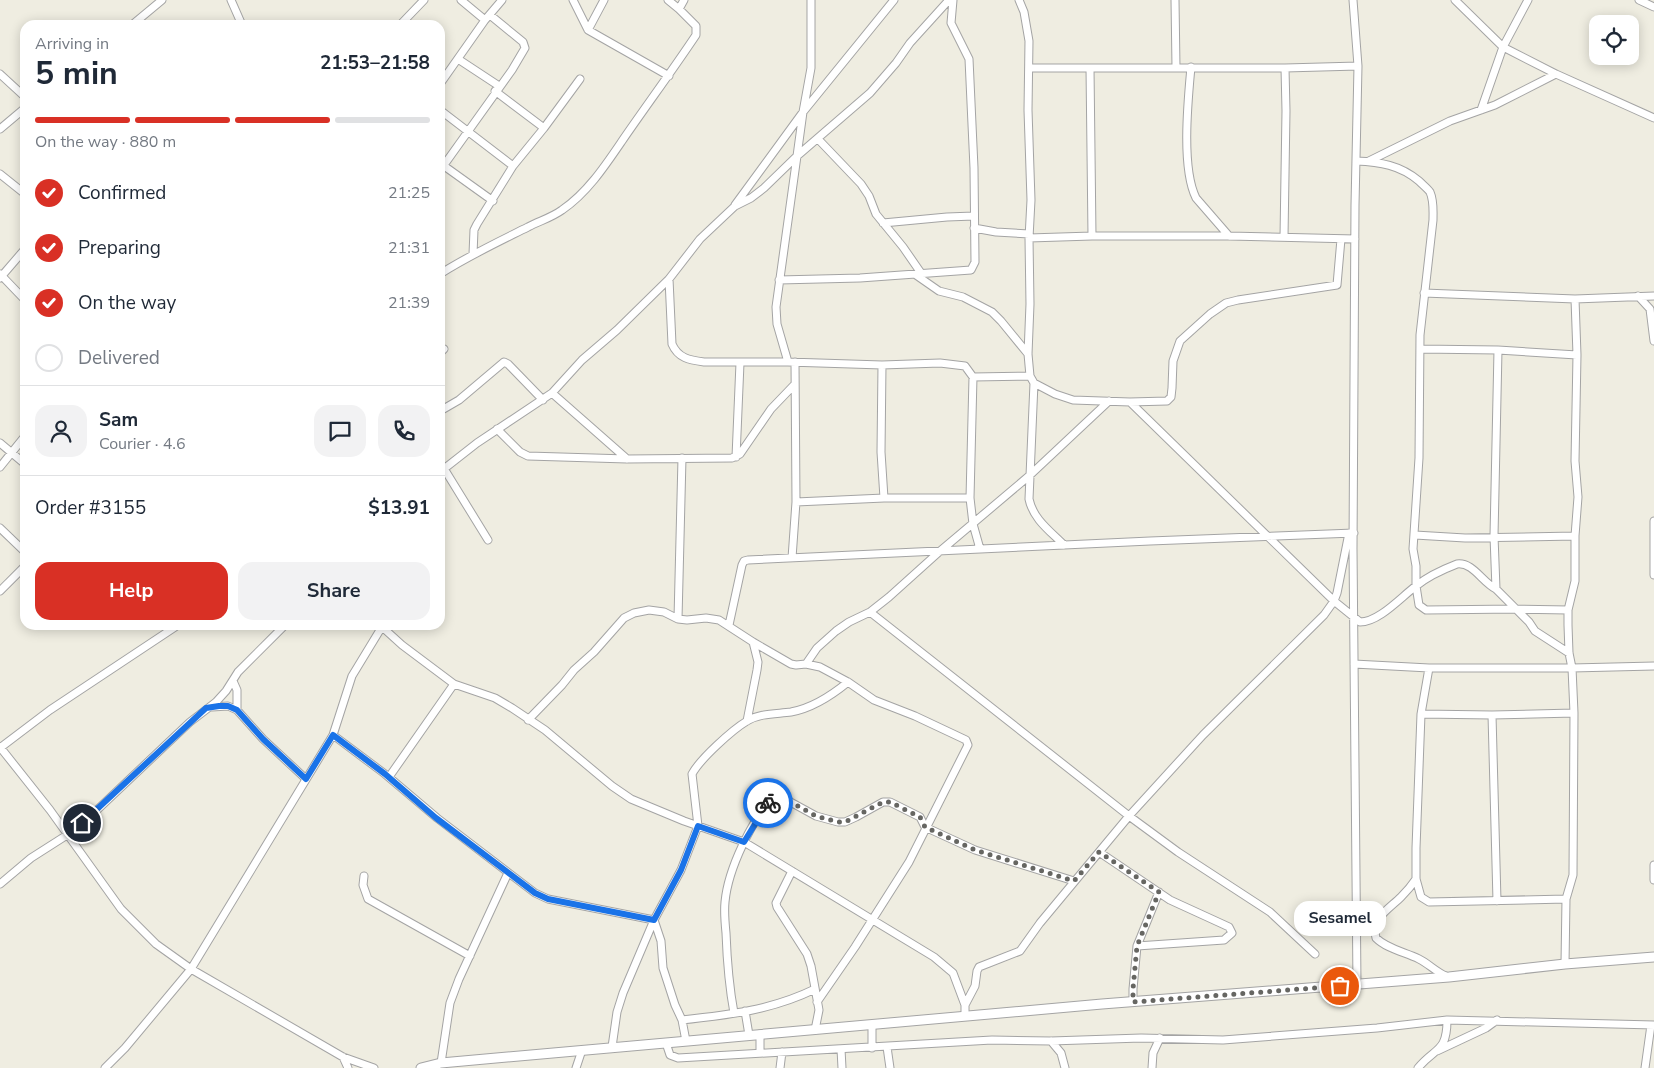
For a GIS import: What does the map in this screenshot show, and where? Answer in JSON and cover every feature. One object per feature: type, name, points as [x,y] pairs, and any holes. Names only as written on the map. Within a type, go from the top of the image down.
[{"type":"street","points":[[138,20],[162,0]]},
{"type":"street","points":[[231,0],[240,20]]},
{"type":"street","points":[[405,20],[424,0]]},
{"type":"street","points":[[445,160],[512,70],[524,50],[524,44],[461,0]]},
{"type":"street","points":[[445,77],[502,0]]},
{"type":"street","points":[[573,0],[588,30],[668,76]]},
{"type":"street","points":[[588,30],[604,0]]},
{"type":"street","points":[[445,271],[473,254],[564,209],[608,162],[696,35],[696,26],[668,0]]},
{"type":"street","points":[[679,9],[684,0]]},
{"type":"street","points":[[792,558],[796,502],[795,384],[791,362],[777,324],[776,306],[803,112],[811,68],[811,0]]},
{"type":"street","points":[[445,465],[516,416],[544,400],[582,360],[617,330],[669,279],[700,239],[734,206],[803,112],[894,0]]},
{"type":"street","points":[[734,206],[751,198],[764,188],[797,156],[870,93],[885,77],[916,35],[949,0]]},
{"type":"street","points":[[779,280],[971,270],[975,262],[974,168],[969,59],[951,23],[953,0]]},
{"type":"street","points":[[1019,0],[1024,12],[1029,41],[1028,110],[1031,200],[1028,354],[1030,376],[1034,383],[1055,394],[1073,400],[1167,401],[1172,388],[1173,361],[1180,341],[1193,328],[1226,303],[1337,285],[1341,239]]},
{"type":"street","points":[[1024,12],[1028,0]]},
{"type":"street","points":[[1174,0],[1176,67]]},
{"type":"street","points":[[1353,0],[1358,66],[1351,533],[1355,619],[1357,984]]},
{"type":"street","points":[[1455,0],[1503,47],[1556,74],[1654,118]]},
{"type":"street","points":[[1481,110],[1503,47],[1528,0]]},
{"type":"street","points":[[1639,0],[1654,7]]},
{"type":"street","points":[[458,59],[497,88],[544,128]]},
{"type":"street","points":[[1029,68],[1284,68],[1358,66]]},
{"type":"street","points":[[1191,67],[1186,125],[1188,161],[1193,192],[1229,236]]},
{"type":"street","points":[[1090,68],[1092,236]]},
{"type":"street","points":[[1284,68],[1286,111],[1284,237]]},
{"type":"street","points":[[0,74],[20,92]]},
{"type":"street","points":[[1369,161],[1450,121],[1500,103],[1556,74]]},
{"type":"street","points":[[473,254],[475,227],[493,201],[513,166],[580,79]]},
{"type":"street","points":[[0,129],[20,112]]},
{"type":"street","points":[[445,114],[513,166]]},
{"type":"street","points":[[818,139],[861,184],[869,196],[876,214],[903,247],[918,274],[939,291],[963,297],[992,312],[1028,354]]},
{"type":"street","points":[[1356,161],[1390,164],[1403,170],[1413,176],[1430,193],[1433,203],[1434,220],[1424,293],[1420,349],[1420,458],[1413,549],[1419,605],[1426,610],[1568,610]]},
{"type":"street","points":[[445,166],[493,201]]},
{"type":"street","points":[[0,174],[20,190]]},
{"type":"street","points":[[883,223],[947,216],[974,216]]},
{"type":"street","points":[[974,228],[1029,236],[1229,236],[1356,239]]},
{"type":"street","points":[[20,255],[1,276],[20,295]]},
{"type":"street","points":[[669,279],[672,344],[679,356],[690,360],[740,363],[791,362],[882,365],[940,363],[961,364],[968,369],[974,377],[970,498],[973,524],[980,549]]},
{"type":"street","points":[[1424,293],[1576,299],[1654,296]]},
{"type":"street","points":[[1638,296],[1650,309],[1654,341]]},
{"type":"street","points":[[1565,964],[1566,899],[1573,874],[1574,713],[1572,668],[1569,653],[1568,610],[1574,581],[1578,497],[1575,461],[1576,299]]},
{"type":"street","points":[[1420,349],[1498,350],[1577,355]]},
{"type":"street","points":[[1496,589],[1494,536],[1498,350]]},
{"type":"street","points":[[445,409],[459,400],[504,362],[544,400]]},
{"type":"street","points":[[736,457],[740,363]]},
{"type":"street","points":[[882,365],[881,452],[884,498]]},
{"type":"street","points":[[974,377],[1030,376]]},
{"type":"street","points":[[1034,383],[1029,499],[1034,513],[1064,545]]},
{"type":"street","points":[[497,429],[520,452],[528,456],[627,459],[736,457],[771,409],[795,384]]},
{"type":"street","points":[[552,393],[627,459]]},
{"type":"street","points":[[806,664],[817,648],[836,631],[870,612],[889,598],[939,552],[1029,476],[1108,401]]},
{"type":"street","points":[[1130,402],[1179,452],[1269,536],[1334,601],[1360,622],[1366,622],[1376,617],[1416,586],[1446,569],[1464,563],[1474,570],[1489,586],[1496,589],[1529,622],[1535,631],[1569,653]]},
{"type":"street","points":[[0,467],[20,442]]},
{"type":"street","points":[[0,443],[20,459]]},
{"type":"street","points":[[678,619],[682,458]]},
{"type":"street","points":[[445,474],[488,540]]},
{"type":"street","points":[[796,502],[884,498],[970,498]]},
{"type":"street","points":[[1654,521],[1654,575]]},
{"type":"street","points":[[0,528],[20,547]]},
{"type":"street","points":[[729,625],[735,590],[744,561],[1351,533]]},
{"type":"street","points":[[964,1005],[975,986],[979,967],[1020,951],[1040,922],[1129,816],[1203,735],[1324,614],[1334,601],[1351,533]]},
{"type":"street","points":[[1415,535],[1465,538],[1575,536]]},
{"type":"street","points":[[0,591],[20,571]]},
{"type":"street","points":[[528,720],[624,618],[634,613],[649,610],[664,612],[678,619],[706,618],[719,620],[791,664],[806,664],[820,667],[848,682],[874,700],[915,716],[966,740],[968,745],[909,862],[873,920],[817,1002]]},
{"type":"street","points":[[870,612],[1129,816],[1178,852],[1270,912],[1315,954]]},
{"type":"street","points":[[170,630],[50,710],[0,747],[121,909],[156,944],[191,969],[343,1057],[374,1068]]},
{"type":"street","points":[[0,884],[31,858],[67,835],[97,810],[206,708],[216,702],[234,681],[234,677],[238,672],[280,630]]},
{"type":"street","points":[[107,1067],[191,969],[333,735],[352,676],[379,630]]},
{"type":"street","points":[[387,630],[402,644],[454,684],[495,698],[545,730],[612,786],[631,799],[744,842],[934,957],[953,973],[964,1005],[965,1016]]},
{"type":"street","points":[[747,721],[758,662],[753,642]]},
{"type":"street","points":[[1354,664],[1429,668],[1654,666]]},
{"type":"street","points":[[1429,668],[1421,714],[1416,848],[1416,879],[1421,897],[1429,902],[1566,899]]},
{"type":"street","points":[[234,681],[237,690],[237,710]]},
{"type":"street","points":[[612,1047],[622,993],[654,920],[681,870],[698,826],[692,774],[703,758],[747,721],[818,704],[848,682]]},
{"type":"street","points":[[389,777],[454,684]]},
{"type":"street","points":[[206,708],[228,706],[237,710],[263,739],[306,779]]},
{"type":"street","points":[[1421,714],[1574,713]]},
{"type":"street","points":[[1492,715],[1497,901]]},
{"type":"street","points":[[333,735],[389,777],[436,818],[535,893],[548,899],[654,920]]},
{"type":"street","points":[[734,1013],[727,968],[725,902],[734,868],[744,842],[775,795],[816,816],[838,822],[845,822],[883,802],[890,802],[920,817],[925,827],[975,850],[1074,881]]},
{"type":"street","points":[[1099,852],[1159,892],[1186,908],[1229,928],[1232,933],[1224,940],[1137,946]]},
{"type":"street","points":[[1654,865],[1654,880]]},
{"type":"street","points":[[792,871],[776,903],[807,954],[811,966],[818,1010],[815,1030]]},
{"type":"street","points":[[441,1063],[450,1004],[508,874]]},
{"type":"street","points":[[364,876],[363,885],[368,899],[470,956]]},
{"type":"street","points":[[1416,879],[1377,922],[1374,930],[1376,938],[1419,959],[1438,973],[1449,977]]},
{"type":"street","points":[[1133,1002],[1133,980],[1137,946],[1159,892]]},
{"type":"street","points":[[654,920],[661,941],[663,968],[682,1020],[686,1041]]},
{"type":"street","points":[[421,1068],[441,1063],[612,1047],[1449,977],[1565,964],[1654,957]]},
{"type":"street","points":[[682,1020],[772,1007],[815,990]]},
{"type":"street","points":[[745,1011],[749,1035]]},
{"type":"street","points":[[666,1043],[670,1055],[678,1058],[992,1040],[1051,1041],[1160,1038],[1223,1040],[1377,1028],[1447,1020],[1497,1020],[1653,1025],[1645,1068]]},
{"type":"street","points":[[1438,1051],[1446,1037],[1447,1020]]},
{"type":"street","points":[[1418,1068],[1423,1061],[1438,1051],[1497,1020]]},
{"type":"street","points":[[872,1025],[872,1048]]},
{"type":"street","points":[[760,1034],[760,1053]]},
{"type":"street","points":[[1152,1068],[1153,1054],[1160,1038]]},
{"type":"street","points":[[1051,1041],[1061,1053],[1065,1068]]},
{"type":"street","points":[[887,1047],[890,1068]]},
{"type":"street","points":[[841,1049],[842,1068]]},
{"type":"street","points":[[576,1068],[582,1050]]},
{"type":"street","points":[[780,1068],[782,1052]]},
{"type":"street","points":[[343,1057],[348,1068]]},
{"type":"way so far","points":[[768,803],[775,795],[778,795],[816,816],[845,822],[883,802],[890,802],[920,817],[924,821],[925,827],[975,850],[1074,881],[1099,852],[1159,892],[1137,946],[1133,1002],[1340,986]]},
{"type":"place","name":"Sesamel","points":[[1340,986]]},
{"type":"route","points":[[82,823],[206,708],[228,706],[237,710],[284,760],[306,779],[333,735],[385,774],[436,818],[535,893],[548,899],[654,920],[681,870],[698,826],[744,842],[768,803]]}]
